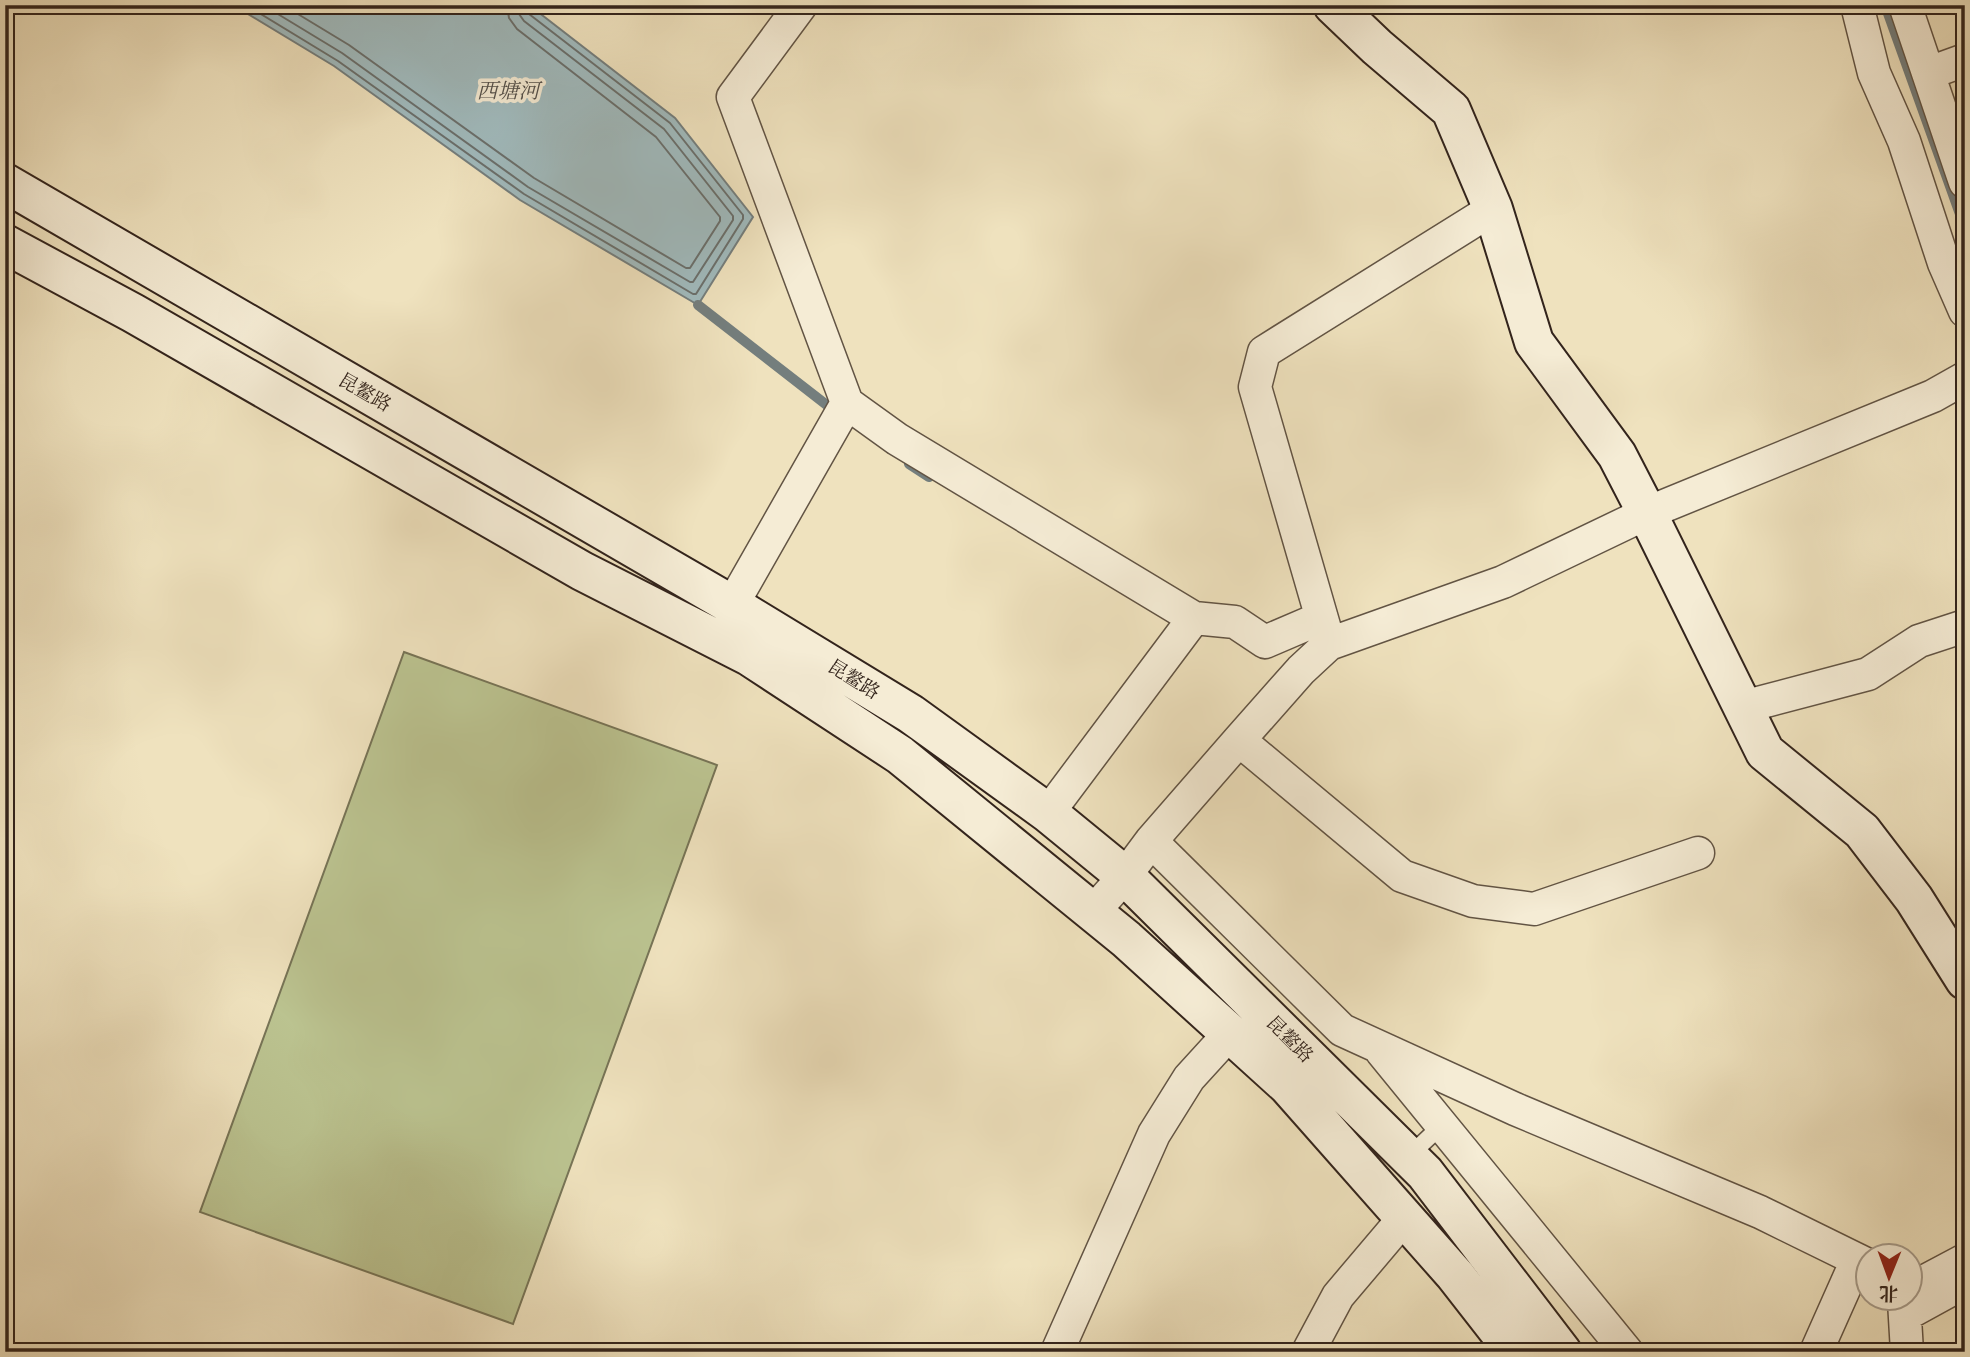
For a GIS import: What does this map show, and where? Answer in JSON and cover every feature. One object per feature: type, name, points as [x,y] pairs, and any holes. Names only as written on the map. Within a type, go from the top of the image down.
[{"type":"street","points":[[801,5],[733,97],[847,403],[897,439],[1194,618],[1235,622],[1301,670]]},
{"type":"street","points":[[1333,5],[1377,47],[1451,110],[1493,209],[1534,342],[1617,455],[1765,752],[1861,831],[1914,899],[1965,980]]},
{"type":"street","points":[[1857,5],[1874,73],[1954,259],[1965,311]]},
{"type":"street","points":[[1905,5],[1965,182]]},
{"type":"street","points":[[1929,73],[1965,60]]},
{"type":"street","name":"昆鳌路","points":[[5,183],[732,605],[911,714],[1048,813],[1125,876],[1409,1156],[1425,1173],[1562,1352]]},
{"type":"street","points":[[1093,912],[1151,841],[1301,670],[1325,631],[1255,387],[1264,352],[1493,209]]},
{"type":"street","name":"昆鳌路","points":[[5,243],[133,313],[582,571],[749,656],[900,755],[1126,939],[1288,1086],[1455,1275],[1515,1352]]},
{"type":"street","points":[[1265,642],[1325,631],[1503,582],[1647,513],[1933,396],[1965,378]]},
{"type":"street","points":[[732,605],[847,403]]},
{"type":"street","points":[[1048,813],[1194,618]]},
{"type":"street","points":[[1743,707],[1868,674],[1919,641],[1965,626]]},
{"type":"street","points":[[1239,740],[1402,876],[1473,901],[1534,909],[1698,853]]},
{"type":"street","points":[[1151,841],[1342,1030],[1515,1109],[1759,1212],[1854,1258]]},
{"type":"street","points":[[1312,1061],[1342,1030]]},
{"type":"street","points":[[1057,1352],[1154,1134],[1189,1079],[1230,1033]]},
{"type":"street","points":[[1377,1045],[1627,1352]]},
{"type":"street","points":[[1308,1352],[1338,1296],[1404,1217]]},
{"type":"street","points":[[1924,1292],[1965,1260]]},
{"type":"street","points":[[1816,1352],[1854,1279]]},
{"type":"street","points":[[1907,1352],[1918,1312]]},
{"type":"lane","points":[[1409,1156],[1442,1125]]},
{"type":"green space","points":[[404,652],[717,765],[513,1324],[200,1212]]},
{"type":"water","name":"西塘河","points":[[233,5],[529,5],[675,118],[753,217],[698,305],[520,200],[334,66]]},
{"type":"waterway","points":[[1885,5],[1965,228]]},
{"type":"waterway","points":[[698,305],[837,413]]},
{"type":"waterway","points":[[909,464],[929,477]]}]
